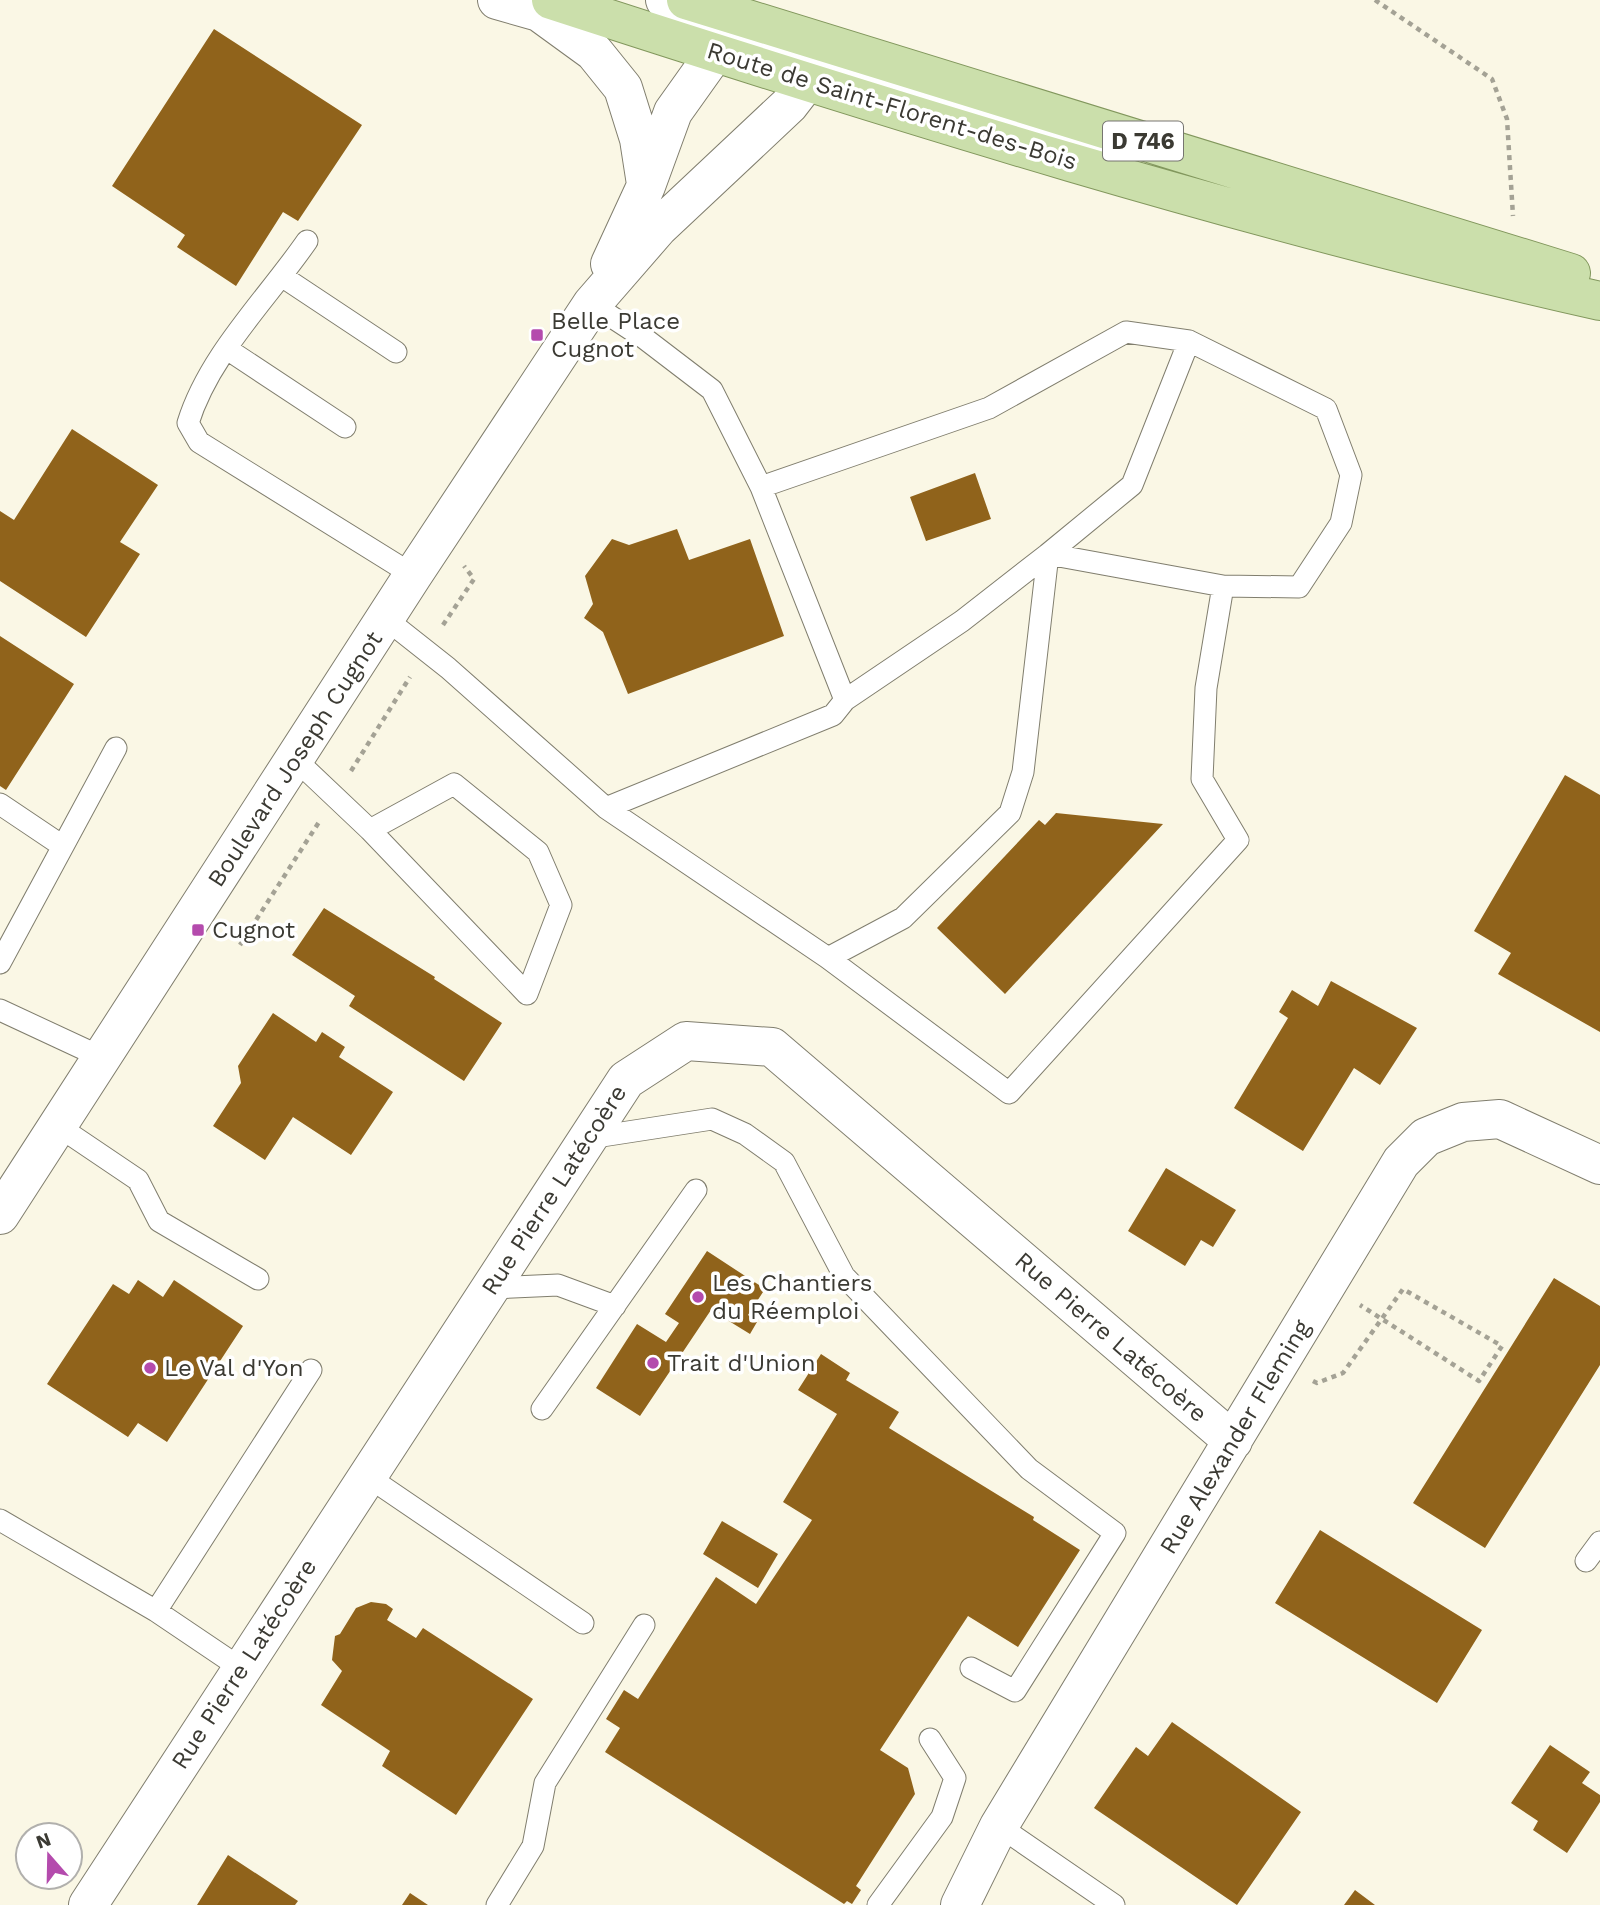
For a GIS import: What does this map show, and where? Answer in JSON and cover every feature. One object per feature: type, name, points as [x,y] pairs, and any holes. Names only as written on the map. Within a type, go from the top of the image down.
[{"type":"main road","name":"Route de Saint-Florent-des-Bois","points":[[551,0],[806,83],[1172,190],[1477,274],[1600,301]]},
{"type":"main road","name":"Route de Saint-Florent-des-Bois","points":[[686,0],[1600,282]]},
{"type":"street","points":[[497,0],[538,12],[593,52],[623,88],[639,139],[646,186]]},
{"type":"street","points":[[665,0],[712,30],[1033,130],[1174,150]]},
{"type":"street","points":[[715,53],[773,47]]},
{"type":"street","points":[[773,47],[806,83]]},
{"type":"street","name":"Boulevard Joseph Cugnot","points":[[592,304],[646,186],[673,112],[715,53]]},
{"type":"street","name":"Boulevard Joseph Cugnot","points":[[0,1215],[413,575],[592,304],[658,228],[789,105],[806,83]]},
{"type":"street","name":"Rue Pierre Latécoère","points":[[88,1905],[626,1080],[686,1041],[772,1047],[1233,1441]]},
{"type":"street","name":"Rue Alexander Fleming","points":[[960,1905],[999,1826],[1401,1162],[1426,1137],[1463,1122],[1500,1119],[1600,1166]]},
{"type":"lane","points":[[307,241],[283,277],[227,349],[195,401],[188,423],[199,442],[413,575]]},
{"type":"lane","points":[[283,277],[396,352]]},
{"type":"lane","points":[[592,304],[644,338],[712,390],[761,487],[845,700]]},
{"type":"lane","points":[[761,487],[989,408],[1126,332],[1189,341],[1326,408],[1351,475],[1341,523],[1299,587],[1223,586],[1048,554]]},
{"type":"lane","points":[[606,808],[833,715],[845,700],[962,621],[1048,554],[1132,485],[1189,341]]},
{"type":"lane","points":[[227,349],[345,427]]},
{"type":"lane","points":[[828,958],[903,918],[1010,813],[1023,772],[1048,554]]},
{"type":"lane","points":[[386,619],[426,650],[606,808],[828,958],[1009,1093],[1238,840],[1202,779],[1206,688],[1223,586]]},
{"type":"lane","points":[[0,963],[61,845],[116,748]]},
{"type":"lane","points":[[295,759],[370,830],[527,994],[561,905],[538,852],[454,783],[370,830]]},
{"type":"lane","points":[[0,804],[61,845]]},
{"type":"lane","points":[[0,1010],[101,1057]]},
{"type":"lane","points":[[589,1138],[712,1119],[745,1134],[783,1162],[844,1276],[1029,1469],[1115,1533],[1015,1691],[971,1668]]},
{"type":"lane","points":[[58,1126],[138,1180],[159,1222],[258,1279]]},
{"type":"lane","points":[[542,1409],[696,1190]]},
{"type":"lane","points":[[490,1288],[558,1285],[614,1306]]},
{"type":"lane","points":[[156,1611],[311,1370]]},
{"type":"lane","points":[[367,1476],[583,1623]]},
{"type":"lane","points":[[0,1520],[156,1611],[242,1669]]},
{"type":"lane","points":[[1587,1561],[1600,1542]]},
{"type":"lane","points":[[497,1905],[533,1846],[545,1783],[644,1625]]},
{"type":"lane","points":[[878,1905],[942,1817],[955,1778],[930,1739]]},
{"type":"lane","points":[[999,1826],[1114,1905]]},
{"type":"path","points":[[1375,0],[1492,79],[1507,119],[1510,208],[1524,257]]},
{"type":"path","points":[[240,945],[426,650],[474,579],[463,565],[470,554]]},
{"type":"path","points":[[1303,1376],[1317,1383],[1343,1373],[1382,1319],[1403,1289],[1502,1346],[1479,1381],[1382,1319],[1351,1299]]},
{"type":"building","points":[[214,29],[362,125],[298,221],[283,212],[236,286],[177,247],[185,235],[112,186]]},
{"type":"building","points":[[72,429],[158,485],[120,542],[140,554],[86,637],[0,581],[0,511],[14,520]]},
{"type":"building","points":[[975,473],[991,519],[926,541],[910,497]]},
{"type":"building","points":[[677,529],[689,560],[750,539],[784,636],[628,694],[603,632],[584,618],[593,604],[585,576],[612,539],[629,545]]},
{"type":"building","points":[[0,636],[74,684],[6,790],[0,786]]},
{"type":"building","points":[[1565,775],[1600,795],[1600,1032],[1498,974],[1511,953],[1474,931]]},
{"type":"building","points":[[1056,813],[1163,824],[1005,994],[937,928],[1039,820],[1045,825]]},
{"type":"building","points":[[324,908],[435,977],[434,979],[502,1023],[464,1081],[349,1006],[355,996],[292,955]]},
{"type":"building","points":[[1331,981],[1417,1028],[1380,1085],[1354,1068],[1303,1151],[1234,1108],[1288,1018],[1279,1012],[1292,990],[1318,1006]]},
{"type":"building","points":[[273,1013],[316,1042],[322,1032],[345,1047],[339,1057],[393,1092],[351,1155],[293,1117],[265,1160],[213,1126],[241,1083],[238,1066]]},
{"type":"building","points":[[1166,1168],[1236,1210],[1213,1247],[1201,1240],[1185,1266],[1128,1231]]},
{"type":"building","points":[[707,1251],[765,1289],[748,1315],[757,1322],[750,1334],[711,1310],[640,1416],[596,1388],[637,1324],[666,1342],[679,1323],[665,1314]]},
{"type":"building","points":[[1554,1278],[1600,1306],[1600,1365],[1485,1548],[1413,1503]]},
{"type":"building","points":[[138,1280],[163,1297],[174,1280],[243,1326],[167,1442],[138,1423],[128,1437],[47,1384],[113,1284],[129,1294]]},
{"type":"building","points":[[821,1354],[850,1373],[846,1380],[899,1412],[889,1428],[1034,1517],[1033,1520],[1080,1550],[1018,1647],[968,1616],[880,1750],[908,1768],[915,1794],[856,1886],[861,1890],[852,1904],[847,1901],[844,1904],[605,1752],[620,1728],[606,1719],[624,1690],[638,1699],[716,1577],[756,1604],[812,1520],[783,1502],[837,1414],[798,1390]]},
{"type":"building","points":[[722,1521],[778,1554],[758,1588],[703,1554]]},
{"type":"building","points":[[1320,1530],[1482,1630],[1437,1703],[1275,1603]]},
{"type":"building","points":[[371,1602],[386,1604],[393,1609],[387,1620],[416,1638],[423,1628],[533,1699],[456,1815],[382,1766],[390,1751],[321,1705],[342,1671],[332,1660],[335,1636],[340,1634],[356,1608]]},
{"type":"building","points":[[1172,1722],[1301,1812],[1237,1905],[1094,1808],[1136,1747],[1148,1756]]},
{"type":"building","points":[[1550,1745],[1590,1772],[1582,1783],[1600,1795],[1600,1802],[1567,1853],[1533,1830],[1538,1821],[1511,1803]]},
{"type":"building","points":[[228,1855],[298,1901],[295,1905],[197,1905]]},
{"type":"building","points":[[1355,1890],[1375,1905],[1344,1905]]},
{"type":"building","points":[[410,1893],[428,1905],[402,1905]]},
{"type":"place","name":"Belle Place Cugnot","points":[[537,335]]},
{"type":"place","name":"Cugnot","points":[[198,930]]},
{"type":"place","name":"Les Chantiers du Réemploi","points":[[698,1297]]},
{"type":"place","name":"Trait d'Union","points":[[653,1363]]},
{"type":"place","name":"Le Val d'Yon","points":[[150,1368]]}]
